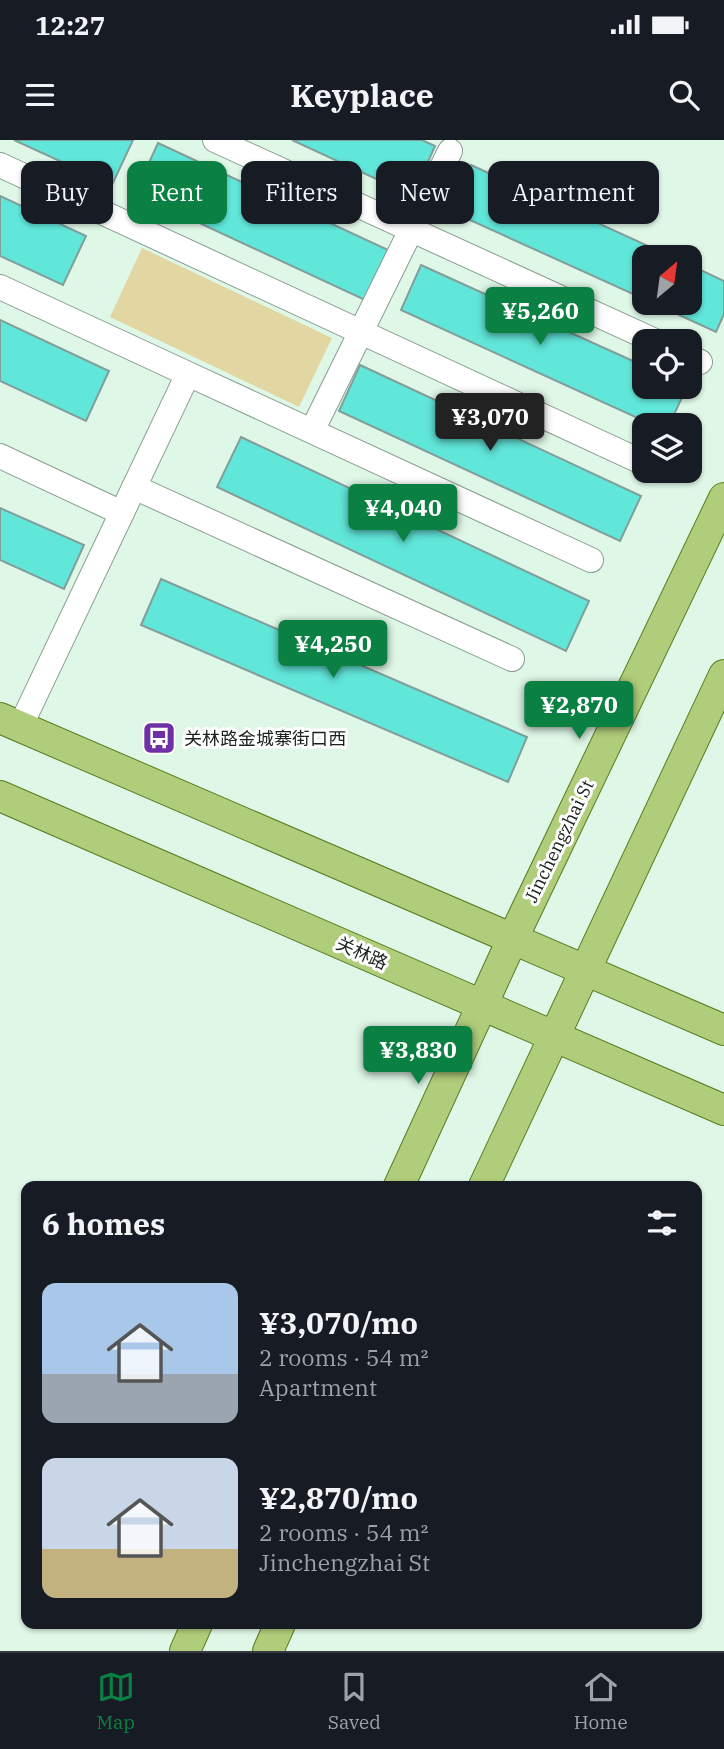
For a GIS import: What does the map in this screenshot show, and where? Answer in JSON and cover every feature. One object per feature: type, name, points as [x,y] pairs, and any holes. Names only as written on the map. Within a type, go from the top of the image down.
[{"type":"main road","name":"Jinchengzhai St","points":[[401,1181],[512,940],[724,498]]},
{"type":"main road","points":[[486,1181],[724,675]]},
{"type":"main road","points":[[10,722],[724,1030]]},
{"type":"main road","name":"关林路","points":[[0,796],[724,1110]]},
{"type":"main road","points":[[185,1651],[195,1629]]},
{"type":"main road","points":[[268,1651],[278,1629]]},
{"type":"lane","points":[[215,140],[632,331]]},
{"type":"lane","points":[[312,431],[450,150]]},
{"type":"lane","points":[[0,165],[632,457]]},
{"type":"lane","points":[[0,287],[591,560]]},
{"type":"lane","points":[[10,722],[122,513],[188,374]]},
{"type":"lane","points":[[0,456],[122,513]]},
{"type":"lane","points":[[134,486],[512,659]]},
{"type":"shaded area","points":[[142,248],[332,338],[299,407],[110,317]]},
{"type":"building","points":[[14,140],[133,140],[113,183],[113,161],[60,161]]},
{"type":"building","points":[[292,140],[422,140],[435,146],[428,161],[376,161],[376,179],[362,172],[362,161],[337,161]]},
{"type":"building","points":[[158,143],[197,161],[150,161]]},
{"type":"building","points":[[474,166],[488,173],[488,224],[600,224],[646,245],[632,245],[632,294],[474,222]]},
{"type":"building","points":[[227,175],[241,182],[241,224],[332,224],[388,250],[365,300],[202,224],[227,224]]},
{"type":"building","points":[[0,196],[21,206],[21,224],[60,224],[86,236],[63,285],[0,256]]},
{"type":"building","points":[[421,265],[632,361],[632,399],[681,399],[675,413],[632,413],[632,415],[401,310]]},
{"type":"building","points":[[702,271],[724,281],[724,314],[716,332],[679,315],[702,315]]},
{"type":"building","points":[[0,320],[109,371],[86,421],[0,381]]},
{"type":"building","points":[[360,365],[641,496],[620,541],[339,411]]},
{"type":"building","points":[[241,437],[589,601],[566,651],[217,487]]},
{"type":"building","points":[[0,508],[84,545],[64,589],[0,560]]},
{"type":"building","points":[[161,579],[527,737],[508,782],[141,625]]},
{"type":"place","name":"关林路金城寨街口西","points":[[159,738]]}]
